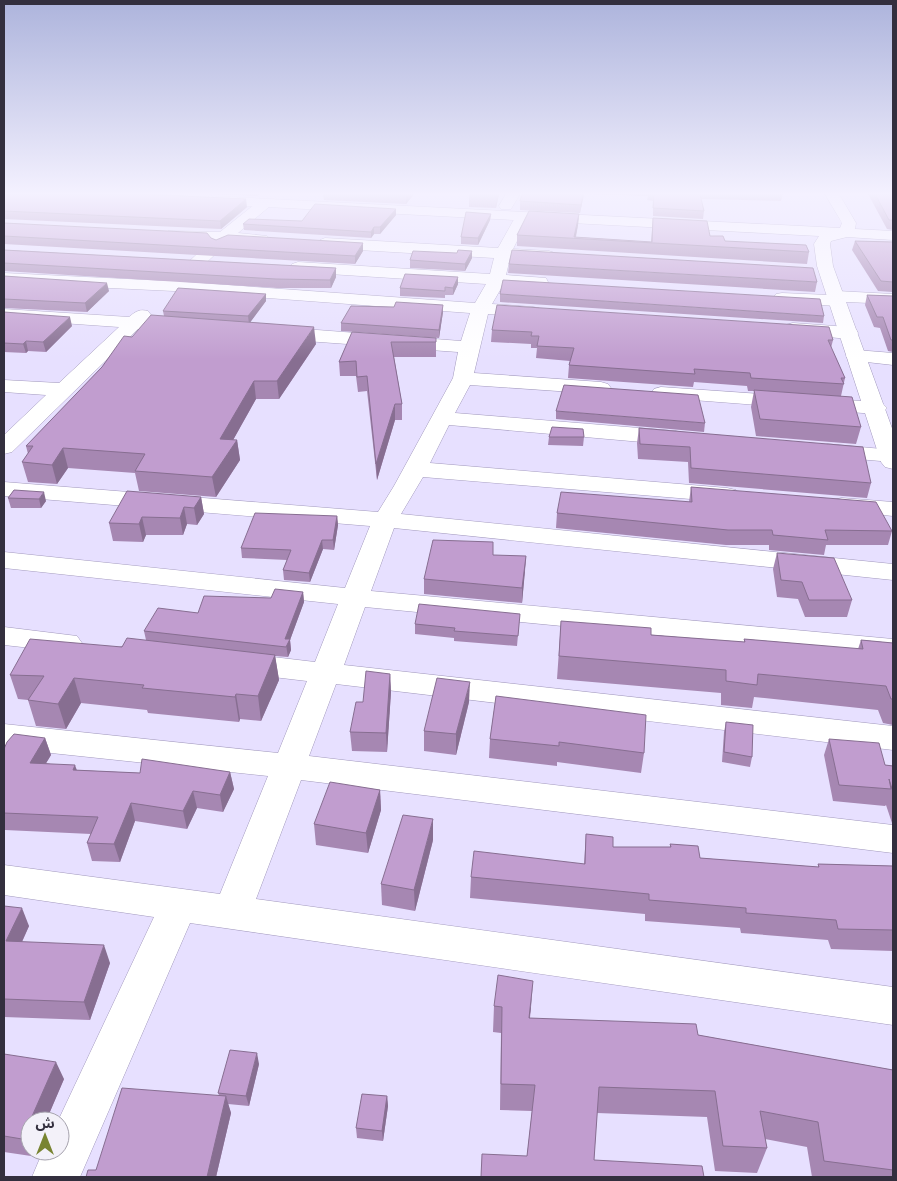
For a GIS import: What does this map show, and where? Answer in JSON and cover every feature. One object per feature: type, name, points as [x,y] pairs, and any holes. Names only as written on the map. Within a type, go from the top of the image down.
[{"type":"street","points":[[4,447],[210,249]]},
{"type":"street","points":[[426,249],[562,257]]},
{"type":"street","points":[[232,912],[385,520],[463,378],[469,347],[480,309],[497,280],[504,249]]},
{"type":"street","points":[[803,449],[891,451],[856,356],[828,272],[823,249]]},
{"type":"street","points":[[179,260],[218,263]]},
{"type":"street","points":[[278,266],[556,283]]},
{"type":"street","points":[[808,271],[828,272]]},
{"type":"street","points":[[4,278],[172,286],[550,314]]},
{"type":"street","points":[[770,297],[893,299]]},
{"type":"street","points":[[4,314],[203,328]]},
{"type":"street","points":[[779,328],[849,333]]},
{"type":"street","points":[[262,332],[469,347]]},
{"type":"street","points":[[856,356],[893,358]]},
{"type":"street","points":[[463,378],[876,408]]},
{"type":"street","points":[[4,386],[64,390]]},
{"type":"street","points":[[442,418],[696,440]]},
{"type":"street","points":[[415,468],[744,496]]},
{"type":"street","points":[[4,489],[385,520],[893,572]]},
{"type":"street","points":[[824,503],[893,509]]},
{"type":"street","points":[[4,560],[356,598],[893,650]]},
{"type":"street","points":[[4,636],[92,646]]},
{"type":"street","points":[[208,659],[893,738]]},
{"type":"street","points":[[4,736],[288,766],[893,840]]},
{"type":"street","points":[[4,880],[893,1006]]},
{"type":"street","points":[[56,1177],[179,904]]},
{"type":"building","points":[[234,249],[359,249],[355,256]]},
{"type":"building","points":[[759,249],[808,249],[809,252]]},
{"type":"building","points":[[860,249],[893,249],[893,282],[881,281]]},
{"type":"building","points":[[4,250],[336,268],[330,280],[276,279],[4,263]]},
{"type":"building","points":[[458,250],[472,251],[465,264],[410,260],[413,251],[457,253]]},
{"type":"building","points":[[512,250],[813,268],[817,282],[509,264]]},
{"type":"building","points":[[405,274],[458,277],[453,288],[445,287],[445,291],[400,288]]},
{"type":"building","points":[[4,276],[107,283],[85,303],[4,299]]},
{"type":"building","points":[[503,280],[820,299],[824,316],[500,294]]},
{"type":"building","points":[[178,288],[266,294],[248,316],[163,311]]},
{"type":"building","points":[[867,295],[893,296],[893,340],[891,340],[883,317],[877,317]]},
{"type":"building","points":[[396,302],[443,305],[439,330],[341,323],[351,306],[394,307]]},
{"type":"building","points":[[497,305],[829,327],[833,340],[828,340],[845,378],[841,378],[844,384],[751,378],[750,373],[694,369],[695,374],[569,365],[574,348],[537,346],[539,336],[531,336],[532,332],[492,330]]},
{"type":"building","points":[[4,312],[70,317],[43,342],[4,343]]},
{"type":"building","points":[[151,315],[314,327],[277,381],[254,381],[220,439],[237,440],[212,477],[135,471],[145,454],[63,448],[52,465],[22,462],[33,446],[26,446],[102,367],[124,336],[132,337]]},
{"type":"building","points":[[352,332],[436,338],[436,342],[391,342],[402,404],[395,404],[376,464],[367,376],[357,377],[356,361],[339,362]]},
{"type":"building","points":[[564,385],[698,395],[705,423],[556,411]]},
{"type":"building","points":[[754,390],[852,397],[861,427],[760,419]]},
{"type":"building","points":[[552,427],[583,429],[584,437],[549,437]]},
{"type":"building","points":[[639,428],[863,447],[871,483],[691,468],[690,447],[640,444]]},
{"type":"building","points":[[691,487],[876,502],[892,531],[825,530],[828,540],[773,535],[772,530],[728,530],[557,513],[561,492],[692,502]]},
{"type":"building","points":[[14,490],[44,492],[39,499],[8,498]]},
{"type":"building","points":[[127,491],[201,497],[194,508],[184,507],[180,518],[142,517],[139,524],[109,523]]},
{"type":"building","points":[[255,513],[337,516],[333,540],[322,540],[309,573],[283,570],[291,550],[241,548]]},
{"type":"building","points":[[433,540],[493,542],[493,555],[526,556],[522,588],[424,579]]},
{"type":"building","points":[[777,553],[834,558],[852,600],[809,600],[802,582],[781,580]]},
{"type":"building","points":[[275,589],[303,592],[285,639],[290,639],[286,647],[144,631],[158,608],[198,613],[204,596],[271,598]]},
{"type":"building","points":[[419,604],[520,614],[518,636],[454,631],[455,628],[415,624]]},
{"type":"building","points":[[561,621],[651,628],[651,635],[745,642],[744,639],[863,649],[861,640],[893,643],[893,699],[891,699],[886,686],[758,674],[757,685],[726,681],[726,670],[559,656]]},
{"type":"building","points":[[127,638],[275,655],[258,696],[236,694],[235,697],[142,688],[144,685],[74,678],[58,704],[28,700],[44,676],[10,675],[30,639],[122,647]]},
{"type":"building","points":[[366,671],[390,674],[386,733],[350,732],[356,702],[363,702]]},
{"type":"building","points":[[437,678],[470,682],[456,734],[424,731]]},
{"type":"building","points":[[496,696],[646,715],[644,753],[559,742],[559,746],[490,739]]},
{"type":"building","points":[[726,722],[753,725],[752,757],[724,752]]},
{"type":"building","points":[[14,734],[45,738],[30,763],[75,765],[73,770],[140,773],[142,759],[230,772],[220,795],[193,791],[183,811],[131,803],[114,844],[87,843],[98,817],[4,813],[4,749]]},
{"type":"building","points":[[829,739],[879,743],[885,765],[893,766],[893,792],[889,779],[891,789],[839,785]]},
{"type":"building","points":[[330,782],[380,790],[366,833],[314,824]]},
{"type":"building","points":[[403,815],[433,819],[414,890],[381,884]]},
{"type":"building","points":[[586,834],[613,837],[613,847],[671,847],[670,844],[698,846],[700,858],[819,867],[818,864],[893,866],[893,930],[838,929],[836,920],[746,913],[746,908],[649,900],[649,894],[471,877],[474,851],[585,864]]},
{"type":"building","points":[[4,906],[22,908],[6,941],[104,945],[84,1002],[4,999]]},
{"type":"building","points":[[498,975],[533,981],[529,1018],[696,1024],[698,1035],[893,1070],[893,1170],[824,1161],[818,1122],[760,1111],[767,1148],[723,1146],[715,1091],[599,1087],[594,1160],[702,1166],[704,1177],[481,1177],[482,1154],[527,1156],[535,1085],[501,1084],[502,1007],[494,1006]]},
{"type":"building","points":[[230,1050],[257,1053],[246,1096],[218,1093]]},
{"type":"building","points":[[4,1054],[56,1062],[34,1111],[20,1111],[20,1139],[4,1136]]},
{"type":"building","points":[[122,1088],[226,1096],[207,1177],[86,1177],[88,1170],[96,1170]]},
{"type":"building","points":[[362,1094],[387,1096],[382,1131],[356,1128]]}]
